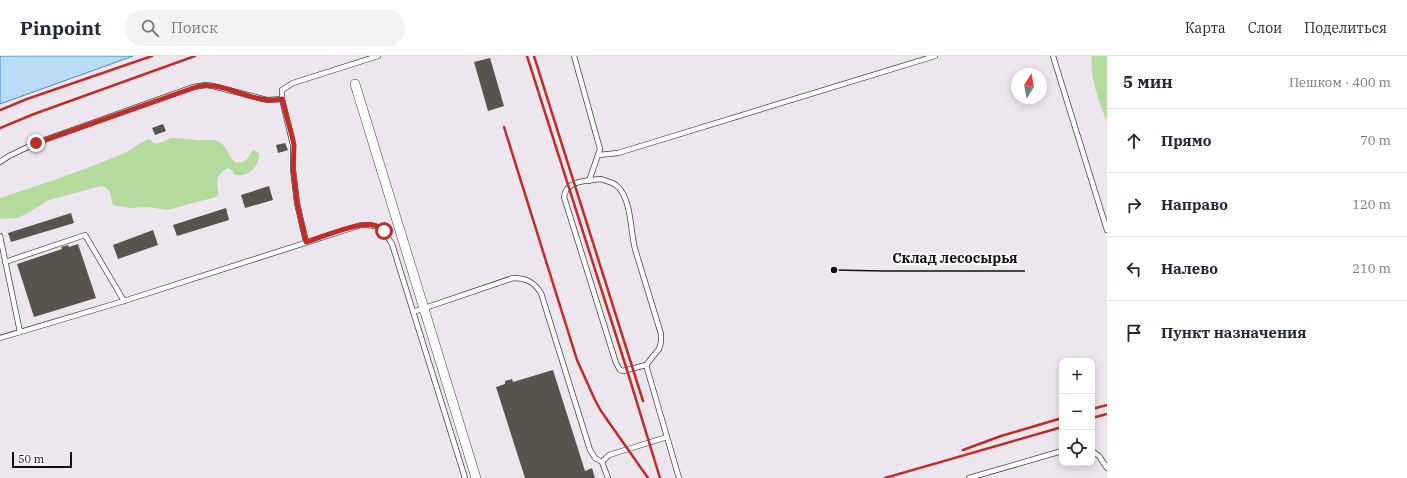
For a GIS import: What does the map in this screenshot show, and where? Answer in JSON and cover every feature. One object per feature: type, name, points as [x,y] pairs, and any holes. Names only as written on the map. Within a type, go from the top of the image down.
[{"type":"street","points":[[356,84],[476,478]]},
{"type":"lane","points":[[306,242],[297,203],[293,169],[294,145],[282,99],[282,90],[293,83],[378,56]]},
{"type":"lane","points":[[574,56],[599,140],[599,155],[589,181]]},
{"type":"lane","points":[[599,155],[618,153],[935,56]]},
{"type":"lane","points":[[1053,56],[1107,230]]},
{"type":"lane","points":[[0,162],[36,143],[193,87],[206,85],[267,100],[282,99]]},
{"type":"lane","points":[[601,179],[612,182],[622,192],[626,199],[630,213],[632,237],[635,249],[661,334],[659,349],[646,365],[623,371],[617,368],[565,203],[565,192],[569,186],[601,179]]},
{"type":"lane","points":[[0,338],[124,301],[361,225],[372,225],[379,227],[384,231],[392,244],[402,286],[413,312],[465,478]]},
{"type":"lane","points":[[6,262],[85,235],[124,301]]},
{"type":"lane","points":[[0,236],[20,332]]},
{"type":"lane","points":[[413,312],[513,278],[524,279],[534,284],[540,294],[590,450],[595,458],[602,462],[608,478]]},
{"type":"lane","points":[[646,365],[679,478]]},
{"type":"lane","points":[[602,462],[609,455],[667,437]]},
{"type":"lane","points":[[969,478],[1059,452]]},
{"type":"lane","points":[[1095,453],[1099,456],[1107,468]]},
{"type":"shaded area","points":[[133,56],[1107,56],[1107,478],[0,478],[0,104]]},
{"type":"green space","points":[[1092,56],[1107,56],[1107,121],[1093,80],[1091,63]]},
{"type":"green space","points":[[171,138],[218,141],[224,146],[232,159],[237,163],[246,160],[253,150],[259,153],[258,162],[252,170],[243,175],[234,174],[232,170],[228,168],[224,170],[219,176],[217,182],[219,193],[216,197],[167,210],[148,207],[130,208],[113,205],[109,190],[101,186],[46,201],[32,211],[19,217],[0,219],[0,198],[105,161],[124,153],[146,140],[150,139],[153,143],[157,144]]},
{"type":"water","points":[[0,56],[133,56],[0,104]]},
{"type":"building","points":[[490,58],[504,106],[488,111],[474,62]]},
{"type":"building","points":[[163,124],[166,131],[155,135],[152,128]]},
{"type":"building","points":[[285,143],[288,150],[278,153],[276,145]]},
{"type":"building","points":[[269,186],[273,200],[245,208],[241,195]]},
{"type":"building","points":[[226,208],[229,220],[177,236],[173,225]]},
{"type":"building","points":[[71,213],[74,223],[11,242],[8,233]]},
{"type":"building","points":[[153,230],[158,245],[118,259],[113,245]]},
{"type":"building","points":[[78,244],[96,298],[34,317],[17,264],[62,249],[61,247],[68,245],[69,247]]},
{"type":"building","points":[[553,370],[585,471],[592,468],[595,478],[525,478],[496,387],[505,384],[505,381],[512,379],[513,382]]},
{"type":"railway","points":[[0,110],[27,99],[152,56]]},
{"type":"railway","points":[[0,128],[34,114],[195,56]]},
{"type":"railway","points":[[527,56],[660,478]]},
{"type":"railway","points":[[534,56],[643,401]]},
{"type":"railway","points":[[504,127],[577,360],[601,411],[648,478]]},
{"type":"railway","points":[[1095,408],[1107,405]]},
{"type":"railway","points":[[1095,417],[1107,414]]},
{"type":"railway","points":[[963,450],[1001,436],[1059,419]]},
{"type":"railway","points":[[885,478],[1059,428]]},
{"type":"place","name":"Склад лесосырья","points":[[834,270]]},
{"type":"route","points":[[36,143],[193,87],[206,85],[222,87],[267,100],[275,101],[282,99],[294,145],[293,169],[297,203],[306,242],[361,225],[372,225],[379,227],[384,231]]}]
